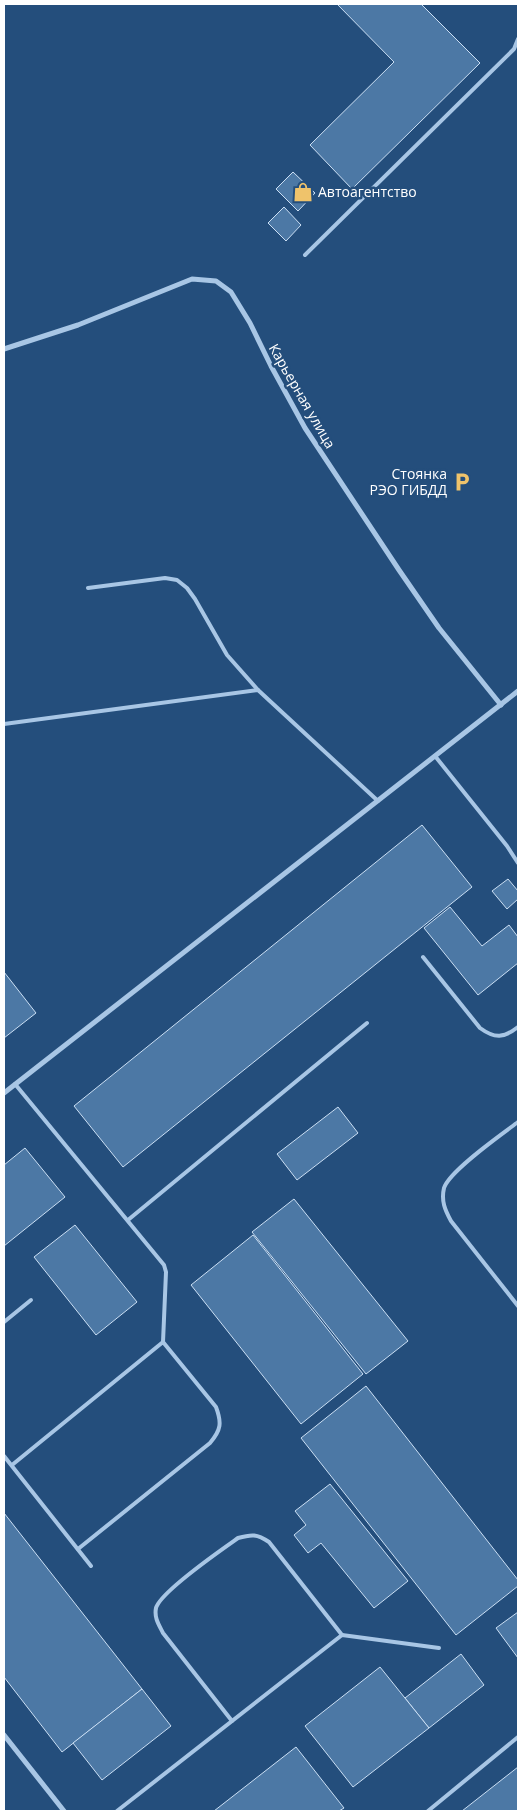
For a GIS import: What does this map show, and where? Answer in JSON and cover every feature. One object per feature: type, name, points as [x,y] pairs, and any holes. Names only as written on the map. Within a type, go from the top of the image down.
[{"type":"street","name":"Карьерная улица","points":[[4,349],[78,325],[192,279],[216,281],[231,292],[250,323],[305,428],[399,570],[439,628],[501,705]]},
{"type":"street","points":[[4,1093],[518,691]]},
{"type":"street","points":[[4,1735],[64,1811]]},
{"type":"lane","points":[[305,255],[514,49],[518,38]]},
{"type":"lane","points":[[514,49],[518,54]]},
{"type":"lane","points":[[88,588],[165,578],[177,580],[187,588],[195,599],[227,655],[258,690],[378,801]]},
{"type":"lane","points":[[4,724],[258,690]]},
{"type":"lane","points":[[435,756],[518,863]]},
{"type":"lane","points":[[423,957],[480,1028],[489,1035],[500,1036],[509,1034],[518,1027]]},
{"type":"lane","points":[[128,1220],[367,1023]]},
{"type":"lane","points":[[15,1084],[161,1259],[166,1272],[163,1342],[216,1407],[220,1420],[218,1434],[210,1443],[78,1549]]},
{"type":"lane","points":[[518,1122],[453,1175],[444,1188],[443,1207],[451,1221],[518,1306]]},
{"type":"lane","points":[[4,1322],[31,1300]]},
{"type":"lane","points":[[12,1465],[163,1342]]},
{"type":"lane","points":[[4,1456],[91,1566]]},
{"type":"lane","points":[[232,1721],[160,1627],[156,1620],[156,1607],[165,1594],[238,1538],[248,1535],[259,1536],[269,1542],[342,1635],[439,1648]]},
{"type":"lane","points":[[117,1811],[342,1635]]},
{"type":"lane","points":[[428,1811],[518,1737]]},
{"type":"building","points":[[337,4],[421,4],[480,63],[352,189],[310,145],[394,62]]},
{"type":"building","points":[[293,172],[315,193],[298,211],[276,189]]},
{"type":"building","points":[[284,207],[301,225],[286,241],[268,223]]},
{"type":"building","points":[[422,825],[472,887],[123,1167],[74,1106]]},
{"type":"building","points":[[508,879],[518,891],[518,899],[507,909],[492,891]]},
{"type":"building","points":[[450,907],[482,946],[509,925],[518,937],[518,963],[478,995],[424,928]]},
{"type":"building","points":[[4,972],[36,1013],[4,1038]]},
{"type":"building","points":[[338,1107],[358,1133],[297,1180],[277,1154]]},
{"type":"building","points":[[25,1148],[65,1197],[4,1246],[4,1165]]},
{"type":"building","points":[[294,1199],[408,1341],[366,1374],[252,1232]]},
{"type":"building","points":[[75,1225],[137,1302],[96,1335],[34,1257]]},
{"type":"building","points":[[253,1235],[363,1374],[301,1424],[191,1285]]},
{"type":"building","points":[[366,1386],[518,1580],[518,1586],[456,1635],[301,1438]]},
{"type":"building","points":[[330,1484],[408,1581],[374,1608],[321,1543],[308,1553],[294,1535],[306,1525],[295,1511]]},
{"type":"building","points":[[4,1513],[142,1689],[62,1752],[4,1677]]},
{"type":"building","points":[[518,1612],[518,1658],[496,1628]]},
{"type":"building","points":[[461,1654],[484,1685],[429,1728],[405,1698]]},
{"type":"building","points":[[380,1667],[429,1728],[353,1787],[305,1726]]},
{"type":"building","points":[[142,1689],[171,1726],[102,1780],[73,1743]]},
{"type":"building","points":[[296,1747],[344,1808],[339,1811],[214,1811]]},
{"type":"building","points":[[518,1767],[518,1811],[462,1811]]},
{"type":"place","name":"Автоагентство","points":[[303,192]]},
{"type":"place","name":"Стоянка РЭО ГИБДД","points":[[462,482]]}]
